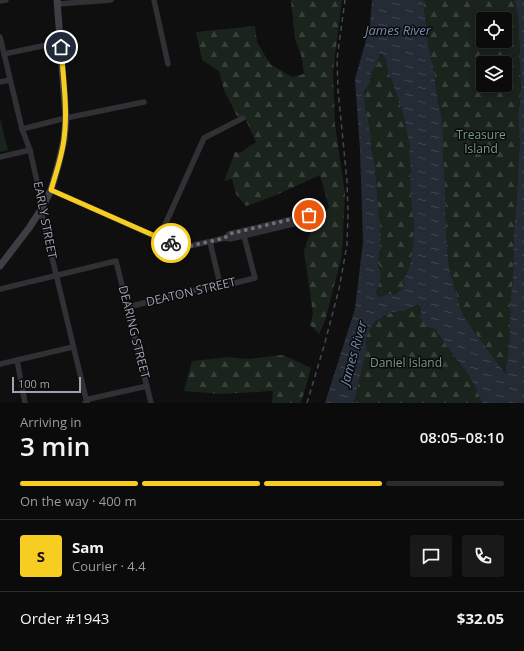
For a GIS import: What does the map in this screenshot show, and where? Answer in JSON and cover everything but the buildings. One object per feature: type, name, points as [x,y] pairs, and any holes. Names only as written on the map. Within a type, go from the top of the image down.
[{"type":"main road","points":[[0,266],[29,228],[42,208],[51,190],[64,140],[66,118],[58,2]]},
{"type":"street","points":[[0,1],[6,0]]},
{"type":"street","points":[[58,2],[111,0]]},
{"type":"street","points":[[154,0],[168,64]]},
{"type":"street","name":"EARLY STREET","points":[[0,38],[22,129],[30,150],[40,195],[43,220],[86,402]]},
{"type":"street","points":[[4,54],[61,42]]},
{"type":"street","points":[[0,82],[10,80]]},
{"type":"street","points":[[22,129],[66,118],[144,102]]},
{"type":"street","points":[[158,238],[204,138],[243,118]]},
{"type":"street","points":[[0,157],[30,150]]},
{"type":"street","points":[[51,190],[181,248],[225,238],[230,239],[244,236],[310,220],[312,217],[309,215],[229,234],[225,238]]},
{"type":"street","name":"DEATON STREET","points":[[128,307],[220,284],[227,285],[255,278],[244,236]]},
{"type":"street","points":[[210,242],[220,284]]},
{"type":"street","name":"DEARING STREET","points":[[56,275],[116,261],[151,403]]},
{"type":"street","points":[[0,289],[56,275]]},
{"type":"street","points":[[0,364],[73,347]]},
{"type":"street","points":[[17,360],[25,403]]},
{"type":"street","points":[[86,402],[89,399],[147,386]]},
{"type":"green space","points":[[291,0],[342,0],[333,72],[335,125],[345,193],[342,255],[325,321],[319,334],[310,325],[313,314],[304,251],[313,224],[329,207],[320,175],[274,196],[246,206],[236,194],[232,179],[224,181],[235,152],[240,153],[256,142],[246,120],[237,116],[224,90],[219,71],[202,60],[196,32],[255,26],[257,42],[270,64],[292,77],[304,74],[301,55],[295,39]]},
{"type":"green space","name":"Treasure Island","points":[[423,0],[515,0],[518,18],[520,54],[521,93],[518,117],[520,139],[517,204],[514,229],[513,281],[511,294],[509,347],[505,373],[467,322],[461,310],[449,268],[446,234],[442,118],[437,96],[429,48]]},
{"type":"green space","points":[[382,54],[387,61],[387,69],[404,118],[410,148],[410,185],[414,226],[413,249],[410,264],[406,276],[402,282],[405,283],[405,285],[394,295],[388,294],[378,297],[376,292],[379,285],[380,267],[378,263],[381,240],[375,168],[364,91],[370,83],[371,73],[380,55]]},
{"type":"green space","points":[[0,118],[8,150],[0,152]]},
{"type":"green space","name":"Daniel Island","points":[[419,305],[421,307],[420,313],[435,329],[468,374],[482,403],[354,403],[369,329],[377,320],[392,312],[404,311]]},
{"type":"green space","points":[[283,355],[311,368],[301,403],[272,403],[273,391],[222,394],[184,391],[192,361],[229,357],[246,359]]},
{"type":"water","name":"James River","points":[[372,0],[423,0],[429,48],[442,118],[446,234],[449,268],[461,310],[467,322],[505,373],[509,347],[511,294],[513,281],[514,229],[517,204],[520,139],[518,117],[521,93],[520,54],[518,18],[515,0],[524,0],[524,403],[482,403],[468,374],[435,329],[426,326],[420,317],[421,307],[418,305],[404,311],[392,312],[377,320],[372,325],[366,339],[367,349],[354,403],[325,403],[355,309],[363,242],[360,150],[355,79],[370,26]],"holes":[[[382,54],[387,61],[387,69],[404,118],[410,148],[410,185],[414,226],[413,249],[410,264],[406,276],[402,280],[405,285],[394,295],[388,294],[378,297],[376,292],[380,279],[378,263],[381,240],[375,168],[364,91],[370,83],[371,73],[380,55]]]},
{"type":"railway","points":[[307,403],[339,289],[347,245],[347,181],[338,90],[337,59],[345,0]]},
{"type":"way so far","points":[[171,243],[181,248],[225,238],[229,234],[309,215]]},
{"type":"route","points":[[61,47],[66,118],[64,140],[51,190],[171,243]]}]
